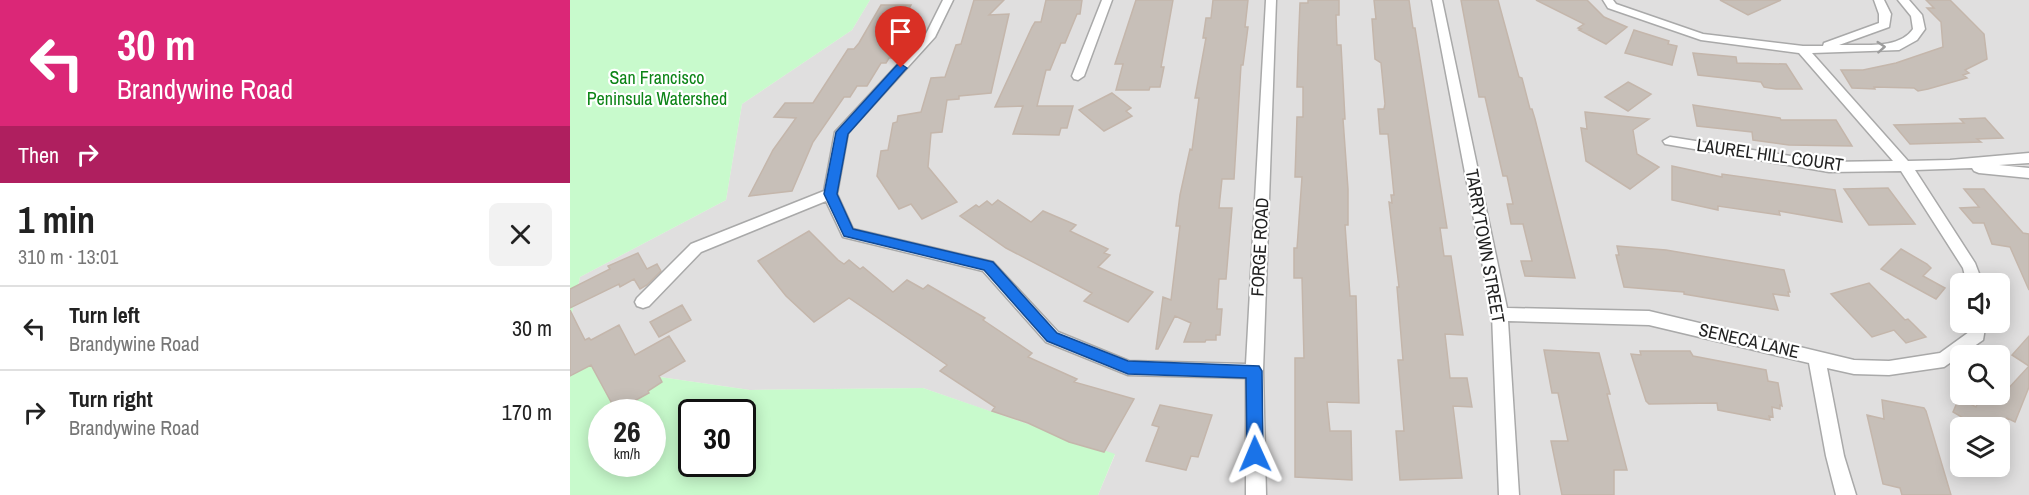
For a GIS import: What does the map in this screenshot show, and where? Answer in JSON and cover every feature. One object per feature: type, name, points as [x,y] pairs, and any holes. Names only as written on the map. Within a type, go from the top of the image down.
[{"type":"street","points":[[948,0],[931,35],[842,132],[830,194],[849,233],[988,266],[1052,337],[1128,368],[1254,371]]},
{"type":"street","points":[[1078,76],[1107,0]]},
{"type":"street","name":"FORGE ROAD","points":[[1256,495],[1254,371],[1271,0]]},
{"type":"street","name":"TARRYTOWN STREET","points":[[1437,0],[1500,314],[1509,495]]},
{"type":"street","points":[[1608,0],[1612,6],[1701,37],[1803,50],[1899,46],[1913,38],[1919,29],[1916,15],[1903,0]]},
{"type":"street","points":[[1823,48],[1885,25],[1885,14],[1879,0]]},
{"type":"street","points":[[1803,50],[1905,166],[1972,273]]},
{"type":"street","name":"LAUREL HILL COURT","points":[[1670,141],[1829,167],[1950,165]]},
{"type":"street","points":[[1950,165],[2029,158]]},
{"type":"street","points":[[1950,165],[2029,173]]},
{"type":"street","points":[[643,302],[696,248],[830,194]]},
{"type":"street","name":"SENECA LANE","points":[[1500,314],[1649,318],[1854,367],[1889,369],[1944,360],[1977,333]]},
{"type":"street","points":[[1816,357],[1835,456],[1846,495]]},
{"type":"shaded area","points":[[870,0],[2029,0],[2029,495],[1098,495],[1115,455],[923,388],[750,390],[570,364],[570,322],[580,277],[726,200],[742,104],[852,30]]},
{"type":"green space","name":"San Francisco Peninsula Watershed","points":[[570,0],[870,0],[852,30],[742,104],[726,200],[580,277],[570,322]]},
{"type":"green space","points":[[570,364],[750,390],[923,388],[1115,454],[1098,495],[570,495]]},
{"type":"building","points":[[974,0],[1004,0],[989,15],[1009,14],[991,93],[959,96],[959,99],[947,100],[942,132],[931,133],[928,167],[957,202],[922,219],[911,204],[899,209],[877,176],[881,151],[888,150],[893,123],[897,122],[898,116],[921,112],[931,78],[945,77],[956,45],[961,44]]},
{"type":"building","points":[[1046,0],[1082,0],[1080,14],[1077,14],[1065,43],[1061,43],[1050,70],[1046,70],[1037,106],[1073,106],[1067,128],[1061,128],[1059,135],[1013,134],[1023,106],[995,107],[1032,27],[1035,22],[1041,22]]},
{"type":"building","points":[[1136,0],[1173,0],[1161,67],[1164,67],[1160,87],[1150,87],[1149,90],[1116,90],[1123,64],[1115,64]]},
{"type":"building","points":[[1213,0],[1248,0],[1245,27],[1248,27],[1243,65],[1241,65],[1234,179],[1222,179],[1219,208],[1232,208],[1226,279],[1219,279],[1217,309],[1222,309],[1220,335],[1216,335],[1216,340],[1184,342],[1191,323],[1175,316],[1156,349],[1163,297],[1171,300],[1180,226],[1176,226],[1180,195],[1190,149],[1192,150],[1199,98],[1195,98],[1206,38],[1203,38],[1206,18],[1211,18]]},
{"type":"building","points":[[1308,0],[1339,0],[1339,15],[1336,15],[1337,45],[1341,45],[1348,189],[1348,225],[1345,225],[1350,296],[1356,296],[1359,403],[1327,402],[1330,431],[1351,431],[1352,480],[1295,477],[1295,358],[1304,358],[1302,278],[1294,278],[1294,248],[1297,248],[1302,177],[1295,177],[1297,117],[1303,117],[1303,87],[1297,87],[1300,3],[1308,3]]},
{"type":"building","points":[[1374,0],[1409,0],[1413,28],[1415,28],[1447,228],[1440,228],[1444,256],[1451,256],[1463,335],[1445,334],[1450,378],[1467,378],[1472,407],[1453,406],[1462,478],[1400,480],[1396,431],[1404,431],[1398,360],[1403,360],[1397,287],[1399,287],[1389,202],[1392,203],[1391,195],[1394,195],[1388,134],[1380,134],[1378,109],[1384,109],[1385,104],[1381,63],[1375,59],[1372,19],[1376,19]]},
{"type":"building","points":[[1461,0],[1498,0],[1519,77],[1522,78],[1535,119],[1575,278],[1525,276],[1521,261],[1532,261],[1523,224],[1511,224],[1507,204],[1513,204],[1507,176],[1503,176],[1485,97],[1479,97]]},
{"type":"building","points":[[1536,0],[1587,0],[1604,17],[1627,27],[1606,44],[1579,30],[1581,29],[1578,28],[1584,24]]},
{"type":"building","points":[[1720,0],[1781,0],[1748,15]]},
{"type":"building","points":[[1926,0],[1950,0],[1984,34],[1987,59],[1965,70],[1969,73],[1963,75],[1967,78],[1928,89],[1918,91],[1914,88],[1852,88],[1841,70],[1863,70],[1896,63],[1943,47],[1941,22],[1927,8],[1934,8]]},
{"type":"building","points":[[881,5],[911,5],[890,44],[901,44],[892,58],[889,58],[886,63],[881,63],[867,86],[857,86],[850,97],[844,97],[813,142],[792,191],[749,196],[773,150],[796,118],[774,117],[785,103],[813,103],[848,49],[854,49],[859,43]]},
{"type":"building","points":[[1634,30],[1669,41],[1668,44],[1677,46],[1672,65],[1625,53]]},
{"type":"building","points":[[1693,53],[1736,57],[1737,63],[1786,64],[1802,89],[1776,89],[1764,87],[1761,82],[1698,75]]},
{"type":"building","points":[[1628,82],[1651,94],[1628,111],[1605,97]]},
{"type":"building","points":[[1112,93],[1131,108],[1126,111],[1132,116],[1104,131],[1079,110]]},
{"type":"building","points":[[1693,105],[1780,118],[1781,120],[1836,120],[1852,146],[1789,145],[1753,140],[1752,132],[1697,126]]},
{"type":"building","points":[[1585,112],[1649,119],[1633,130],[1637,154],[1659,167],[1630,189],[1586,161],[1581,128],[1587,129]]},
{"type":"building","points":[[1985,118],[2003,138],[1977,139],[1981,142],[1910,144],[1894,125],[1964,123],[1960,119]]},
{"type":"building","points":[[1672,166],[1722,177],[1722,174],[1835,190],[1842,222],[1779,211],[1780,215],[1718,206],[1718,210],[1672,200]]},
{"type":"building","points":[[1888,188],[1915,224],[1869,225],[1844,189]]},
{"type":"building","points":[[1964,189],[1984,189],[2023,233],[2029,234],[2029,290],[2010,247],[1992,244],[1984,223],[1973,223],[1960,208],[1979,207]]},
{"type":"building","points":[[998,200],[1031,222],[1043,211],[1076,225],[1070,231],[1108,249],[1104,253],[1110,255],[1098,267],[1153,292],[1128,322],[1084,301],[1092,293],[1006,248],[960,216],[976,205],[979,207],[987,201],[992,205]]},
{"type":"building","points":[[809,231],[838,260],[844,264],[849,260],[860,269],[863,267],[893,292],[907,280],[923,289],[928,285],[985,318],[983,320],[1032,353],[1028,357],[1077,379],[1074,382],[1134,399],[1104,452],[1069,442],[1028,423],[992,411],[995,407],[940,371],[947,365],[849,298],[814,322],[786,296],[758,261]]},
{"type":"building","points":[[1617,246],[1666,250],[1784,270],[1789,296],[1773,294],[1778,310],[1684,294],[1684,292],[1624,287],[1616,255],[1619,255]]},
{"type":"building","points":[[1901,249],[1927,264],[1931,268],[1923,276],[1945,288],[1936,299],[1881,269]]},
{"type":"building","points":[[638,253],[647,269],[657,264],[661,271],[647,285],[640,289],[634,279],[570,308],[570,289],[610,269],[608,266]]},
{"type":"building","points":[[1869,283],[1905,320],[1908,319],[1926,337],[1906,343],[1894,330],[1872,337],[1831,294]]},
{"type":"building","points":[[682,305],[691,320],[659,337],[650,322]]},
{"type":"building","points":[[570,310],[585,340],[589,338],[591,340],[619,325],[635,355],[669,336],[685,361],[659,376],[662,382],[638,399],[609,399],[591,365],[570,376]]},
{"type":"building","points":[[2029,336],[2029,366],[2012,355]]},
{"type":"building","points":[[1544,350],[1599,353],[1627,470],[1614,470],[1614,495],[1562,495],[1551,441],[1568,441],[1558,393],[1552,393]]},
{"type":"building","points":[[1640,351],[1690,351],[1693,356],[1766,370],[1768,381],[1778,383],[1782,406],[1780,405],[1780,409],[1772,407],[1773,417],[1769,416],[1770,420],[1718,410],[1717,403],[1649,404],[1646,401],[1631,354],[1641,355]]},
{"type":"building","points":[[2029,366],[2029,387],[2015,422],[2010,417],[1961,417],[1953,412],[1956,405],[1976,407],[1977,405],[2010,405],[2010,387]]},
{"type":"building","points":[[1882,400],[1924,408],[1951,495],[1902,495],[1900,488],[1883,484],[1867,415],[1884,419]]},
{"type":"building","points":[[1160,405],[1212,415],[1198,457],[1191,456],[1186,470],[1146,461],[1159,427],[1152,425]]},
{"type":"route","points":[[901,68],[842,132],[830,194],[849,233],[988,266],[1052,337],[1128,368],[1254,371],[1255,454]]}]
